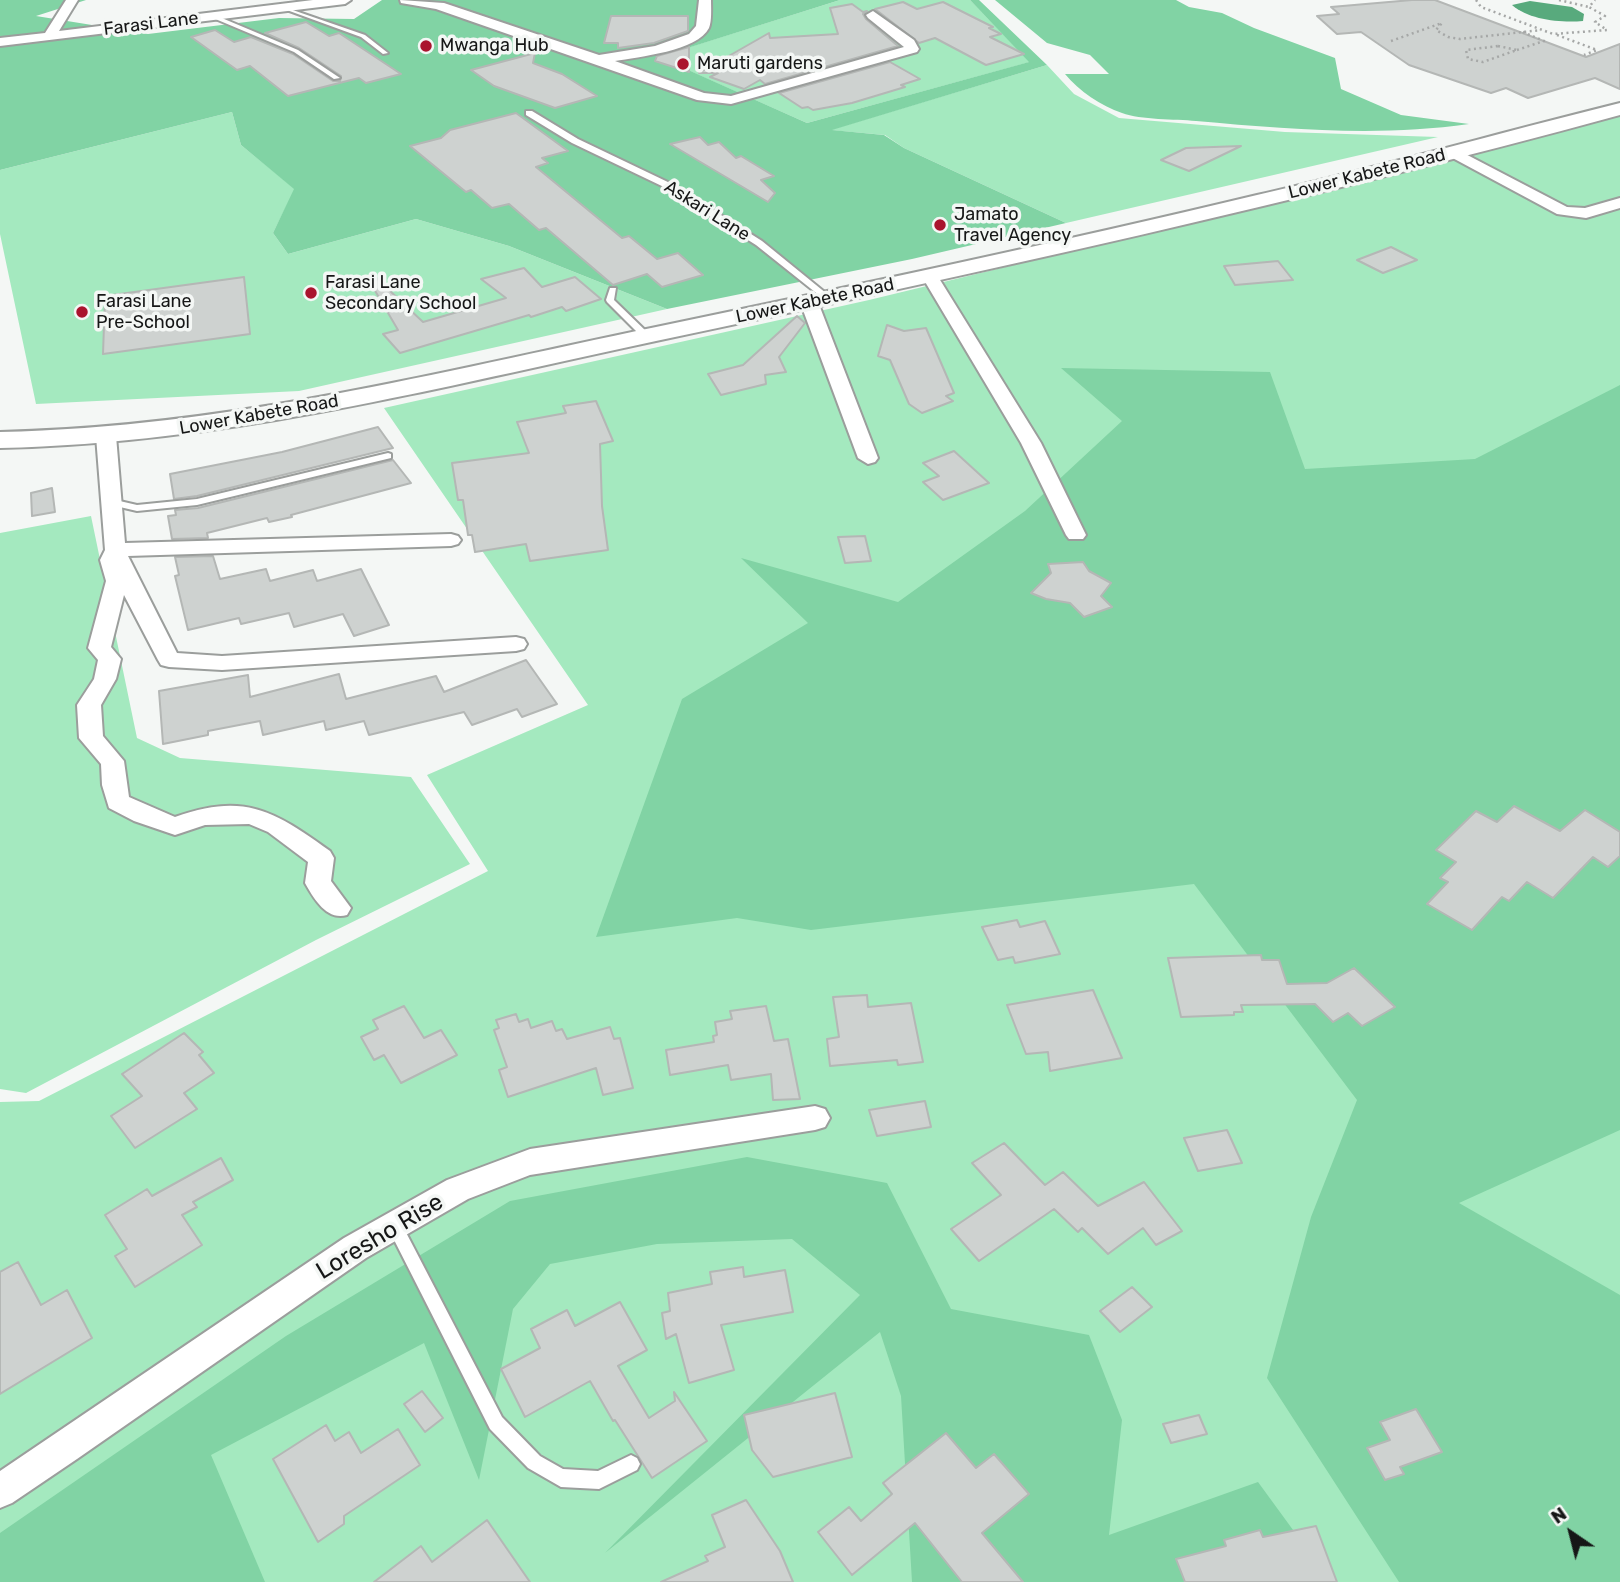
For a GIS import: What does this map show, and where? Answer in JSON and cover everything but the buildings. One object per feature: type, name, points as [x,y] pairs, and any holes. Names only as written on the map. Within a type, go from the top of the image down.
[{"type":"main road","name":"Lower Kabete Road","points":[[0,440],[106,436],[228,422],[425,384],[819,300],[1233,207],[1620,109]]},
{"type":"street","points":[[49,36],[72,0]]},
{"type":"street","name":"Farasi Lane","points":[[0,42],[345,0]]},
{"type":"street","points":[[406,0],[451,9],[702,97],[731,100],[912,49],[909,43],[873,15]]},
{"type":"street","points":[[598,60],[646,52],[694,37],[703,27],[705,0]]},
{"type":"street","points":[[1452,152],[1563,211],[1586,213],[1620,204]]},
{"type":"street","points":[[929,275],[1031,443],[1076,535]]},
{"type":"street","points":[[819,300],[868,457]]},
{"type":"street","points":[[106,436],[115,550],[140,606],[169,660],[222,663],[516,644]]},
{"type":"street","points":[[115,550],[452,540]]},
{"type":"street","points":[[115,550],[111,560],[117,581],[99,648],[110,659],[105,679],[89,705],[92,738],[112,761],[116,771],[114,785],[118,802],[143,815],[174,826],[203,816],[253,815],[277,826],[321,858],[318,883],[338,908]]},
{"type":"street","name":"Loresho Rise","points":[[0,1491],[394,1224],[474,1182],[530,1162],[815,1118]]},
{"type":"lane","points":[[286,8],[363,36],[385,53]]},
{"type":"lane","points":[[215,16],[296,51],[335,78]]},
{"type":"lane","name":"Askari Lane","points":[[529,113],[575,141],[669,186],[759,243],[819,300]]},
{"type":"lane","points":[[612,290],[610,300],[646,336]]},
{"type":"lane","points":[[111,502],[137,508],[197,502],[388,456]]},
{"type":"lane","points":[[394,1224],[496,1423],[505,1433],[534,1462],[561,1478],[599,1480],[631,1464]]},
{"type":"path","points":[[1476,0],[1481,7],[1597,50],[1584,55]]},
{"type":"path","points":[[1559,0],[1588,7],[1605,16],[1584,32]]},
{"type":"path","points":[[1588,7],[1595,0]]},
{"type":"path","points":[[1553,34],[1607,30],[1595,22]]},
{"type":"path","points":[[1391,41],[1442,23],[1436,30],[1448,37],[1460,38],[1542,30]]},
{"type":"path","points":[[1517,50],[1498,46],[1465,50],[1469,54],[1468,59],[1483,62],[1544,41],[1523,32]]},
{"type":"shaded area","points":[[0,0],[86,0],[36,16],[148,34],[279,18],[354,19],[382,0],[840,0],[659,57],[807,123],[1029,62],[970,0],[979,0],[1047,65],[832,130],[884,135],[904,148],[1066,223],[912,259],[667,309],[509,246],[416,219],[288,254],[273,233],[294,189],[241,145],[232,112],[0,170]]},
{"type":"shaded area","points":[[840,0],[970,0],[1030,62],[807,123],[658,57]]},
{"type":"shaded area","points":[[995,0],[1176,0],[1189,7],[1222,13],[1335,58],[1341,89],[1401,115],[1469,124],[1367,131],[1264,127],[1130,115],[1098,102],[1065,74],[1109,74],[1090,55],[1047,43]]},
{"type":"shaded area","points":[[1530,1],[1572,7],[1584,14],[1583,21],[1546,19],[1527,14],[1512,5]]},
{"type":"shaded area","points":[[1047,65],[1074,94],[1119,118],[1285,132],[1438,137],[1066,223],[904,148],[885,135],[830,130]]},
{"type":"shaded area","points":[[232,112],[241,145],[295,189],[273,233],[288,254],[416,219],[509,246],[667,309],[299,391],[36,404],[0,234],[0,170]]},
{"type":"shaded area","points":[[1620,115],[1620,1582],[0,1582],[0,1102],[39,1101],[488,871],[427,775],[588,705],[384,408],[869,300],[1509,145]]},
{"type":"shaded area","points":[[1061,368],[1270,372],[1305,469],[1475,459],[1620,385],[1620,1130],[1459,1203],[1620,1295],[1620,1582],[1399,1582],[1267,1378],[1311,1217],[1357,1100],[1194,884],[811,930],[737,918],[596,937],[682,699],[808,623],[741,558],[898,602],[1025,511],[1122,421]]},
{"type":"shaded area","points":[[91,516],[137,738],[180,758],[411,777],[470,864],[316,940],[26,1093],[0,1089],[0,533]]},
{"type":"shaded area","points":[[747,1157],[887,1183],[951,1309],[1089,1335],[1122,1420],[1109,1535],[1258,1482],[1331,1582],[912,1582],[901,1396],[880,1332],[605,1553],[860,1295],[792,1239],[657,1244],[550,1264],[513,1309],[479,1480],[424,1343],[211,1455],[265,1582],[0,1582],[0,1533],[286,1336],[510,1201]]},
{"type":"place","name":"Mwanga Hub","points":[[426,46]]},
{"type":"place","name":"Maruti gardens","points":[[683,64]]},
{"type":"place","name":"Jamato Travel Agency","points":[[940,225]]},
{"type":"place","name":"Farasi Lane Secondary School","points":[[311,293]]},
{"type":"place","name":"Farasi Lane Pre-School","points":[[82,312]]}]
